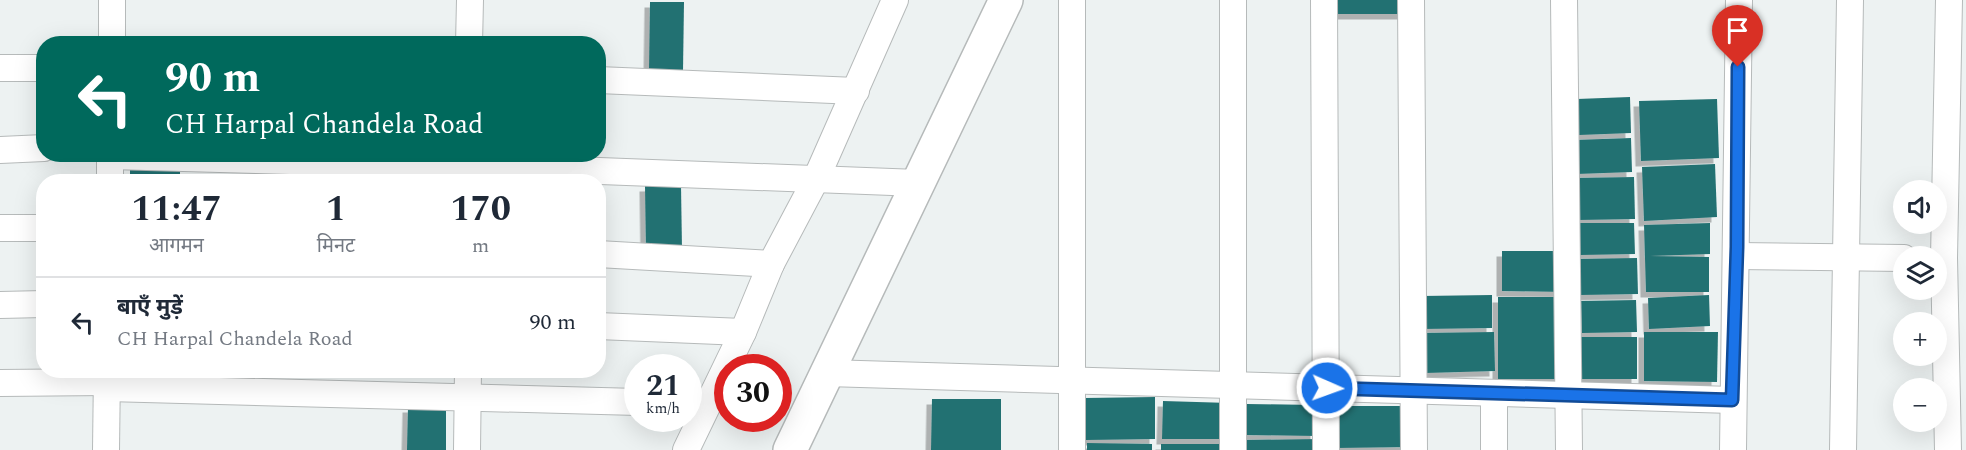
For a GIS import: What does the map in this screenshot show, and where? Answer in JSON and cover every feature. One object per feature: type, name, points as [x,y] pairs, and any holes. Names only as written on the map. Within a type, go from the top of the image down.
[{"type":"street","points":[[112,0],[112,36]]},
{"type":"street","points":[[470,0],[470,36]]},
{"type":"street","points":[[702,398],[743,332],[771,264],[816,179],[896,0]]},
{"type":"street","points":[[790,450],[1006,0]]},
{"type":"street","points":[[1072,0],[1072,450]]},
{"type":"street","points":[[1233,0],[1233,450]]},
{"type":"street","points":[[1324,0],[1326,450]]},
{"type":"street","points":[[1411,0],[1414,450]]},
{"type":"street","points":[[1564,0],[1569,450]]},
{"type":"street","points":[[1733,450],[1739,0]]},
{"type":"street","points":[[1843,450],[1850,0]]},
{"type":"street","points":[[1948,450],[1949,0]]},
{"type":"street","points":[[0,68],[36,68]]},
{"type":"street","points":[[606,80],[855,91]]},
{"type":"street","points":[[0,150],[36,148]]},
{"type":"street","points":[[319,162],[918,183]]},
{"type":"street","points":[[0,228],[36,228]]},
{"type":"street","points":[[606,254],[771,264]]},
{"type":"street","points":[[1737,256],[1893,258]]},
{"type":"street","points":[[0,305],[36,304]]},
{"type":"street","points":[[606,326],[743,332]]},
{"type":"street","points":[[827,373],[1732,400]]},
{"type":"street","points":[[467,450],[468,378]]},
{"type":"street","points":[[106,450],[107,380]]},
{"type":"street","points":[[0,383],[107,380],[468,397],[624,402]]},
{"type":"street","points":[[1494,393],[1494,450]]},
{"type":"street","points":[[686,450],[691,432]]},
{"type":"building","points":[[1335,0],[1409,0],[1409,14],[1335,14]]},
{"type":"building","points":[[650,2],[684,2],[683,71],[649,70]]},
{"type":"building","points":[[1630,97],[1631,133],[1579,135],[1577,99]]},
{"type":"building","points":[[1717,99],[1719,158],[1641,161],[1639,101]]},
{"type":"building","points":[[1631,138],[1632,172],[1576,174],[1574,140]]},
{"type":"building","points":[[1715,164],[1717,217],[1644,221],[1642,167]]},
{"type":"building","points":[[130,169],[180,170],[180,174],[130,174]]},
{"type":"building","points":[[1634,177],[1635,219],[1578,220],[1577,178]]},
{"type":"building","points":[[681,185],[682,250],[646,251],[645,186]]},
{"type":"building","points":[[1579,223],[1634,223],[1635,254],[1580,255]]},
{"type":"building","points":[[1710,223],[1710,254],[1650,256],[1709,257],[1709,292],[1646,292],[1644,225]]},
{"type":"building","points":[[1502,251],[1567,251],[1567,292],[1502,291]]},
{"type":"building","points":[[1637,258],[1638,294],[1580,295],[1579,259]]},
{"type":"building","points":[[1492,295],[1492,328],[1422,329],[1422,296]]},
{"type":"building","points":[[1709,295],[1710,326],[1649,329],[1648,298]]},
{"type":"building","points":[[1498,297],[1563,297],[1563,379],[1498,379]]},
{"type":"building","points":[[1636,300],[1637,332],[1582,333],[1581,301]]},
{"type":"building","points":[[1494,332],[1495,371],[1425,373],[1424,333]]},
{"type":"building","points":[[1644,332],[1718,332],[1717,382],[1644,381]]},
{"type":"building","points":[[1581,337],[1637,337],[1637,379],[1581,379]]},
{"type":"building","points":[[1155,397],[1155,439],[1086,440],[1085,398]]},
{"type":"building","points":[[932,399],[1001,399],[1001,450],[931,450]]},
{"type":"building","points":[[1163,401],[1230,403],[1229,439],[1162,439]]},
{"type":"building","points":[[1247,404],[1316,405],[1316,436],[1246,435]]},
{"type":"building","points":[[1336,406],[1408,406],[1408,447],[1336,448]]},
{"type":"building","points":[[408,407],[446,407],[446,450],[407,450]]},
{"type":"building","points":[[1318,439],[1318,450],[1244,450],[1244,440]]},
{"type":"building","points":[[1087,443],[1152,444],[1152,450],[1087,450]]},
{"type":"building","points":[[1161,444],[1227,444],[1227,450],[1161,450]]},
{"type":"route","points":[[1327,388],[1732,400],[1737,247],[1738,67]]}]
